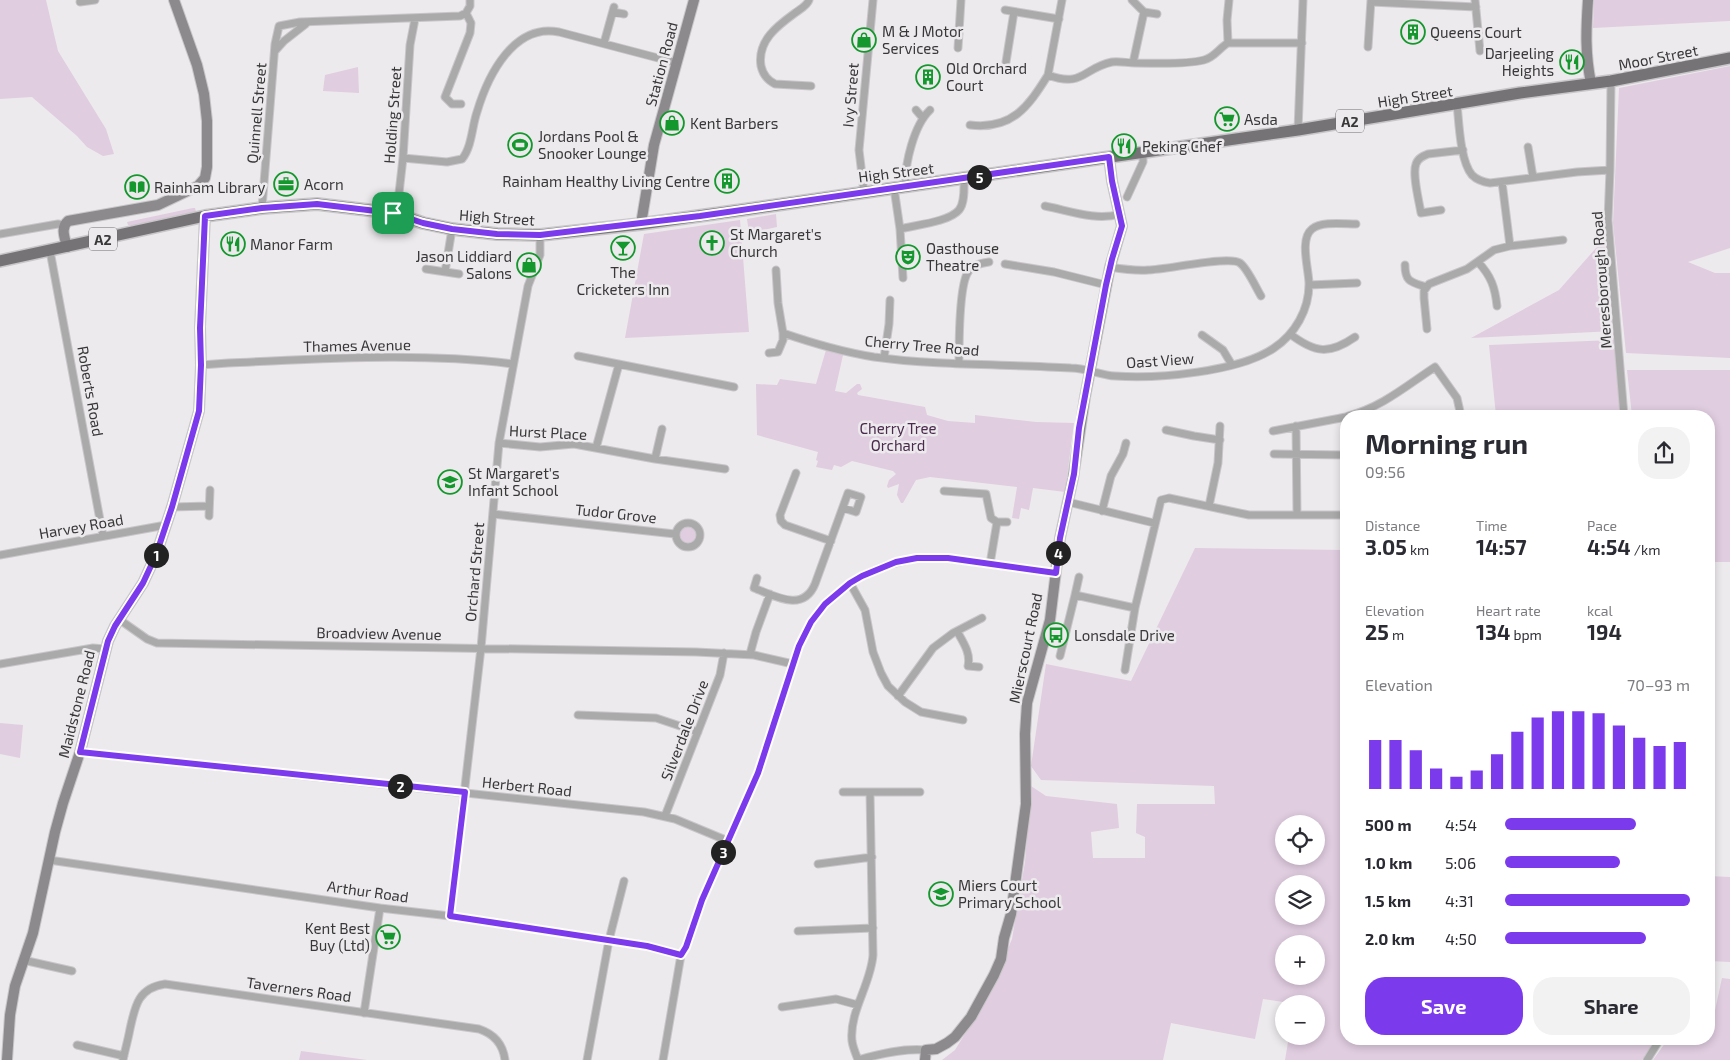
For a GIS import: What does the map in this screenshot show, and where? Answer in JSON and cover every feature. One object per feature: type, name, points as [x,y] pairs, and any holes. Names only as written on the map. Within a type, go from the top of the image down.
[{"type":"main road","name":"Moor Street","points":[[1591,83],[1611,81],[1730,58]]},
{"type":"main road","name":"High Street","points":[[205,216],[262,208],[317,204],[393,213],[423,223],[452,229],[497,234],[540,235],[641,224],[964,179],[1298,130],[1591,83]]},
{"type":"main road","name":"A2","points":[[0,261],[205,216]]},
{"type":"street","points":[[83,1],[94,0]]},
{"type":"street","points":[[64,225],[68,221],[158,205],[204,181],[207,167],[205,100],[196,65],[174,0]]},
{"type":"street","points":[[275,51],[284,41],[307,23],[460,16],[466,13],[470,6],[470,0]]},
{"type":"street","name":"Station Road","points":[[641,224],[654,145],[694,0]]},
{"type":"street","points":[[810,0],[808,4],[792,15],[768,37],[761,48],[761,56],[762,70],[771,82],[775,84],[811,86]]},
{"type":"street","name":"Ivy Street","points":[[864,192],[859,150],[873,0]]},
{"type":"street","points":[[958,48],[961,0]]},
{"type":"street","points":[[970,125],[982,127],[998,125],[1014,117],[1027,104],[1048,74],[1062,0]]},
{"type":"street","points":[[1132,0],[1144,12],[1157,14]]},
{"type":"street","points":[[1228,42],[1227,20],[1229,0]]},
{"type":"street","points":[[1298,130],[1303,0]]},
{"type":"street","points":[[1588,0],[1585,40],[1591,83]]},
{"type":"street","points":[[1368,47],[1371,1],[1476,4],[1480,51]]},
{"type":"street","points":[[604,43],[613,9],[624,14]]},
{"type":"street","points":[[1005,10],[1059,19]]},
{"type":"street","points":[[1006,62],[1006,46],[1014,12]]},
{"type":"street","points":[[1133,63],[1144,12]]},
{"type":"street","points":[[461,104],[452,104],[445,97],[470,33],[470,23],[466,13]]},
{"type":"street","name":"Holding Street","points":[[393,213],[398,202],[403,158],[410,45],[415,18]]},
{"type":"street","name":"Quinnell Street","points":[[262,208],[275,51],[280,26],[298,22],[307,23]]},
{"type":"street","points":[[403,158],[447,162],[460,161],[467,150],[477,110],[488,83],[503,58],[511,48],[526,36],[540,31],[552,30],[677,63]]},
{"type":"street","points":[[950,32],[959,34]]},
{"type":"street","points":[[1048,74],[1064,80],[1075,79],[1104,64],[1116,62],[1202,60],[1214,56],[1228,42],[1302,43]]},
{"type":"street","name":"Meresborough Road","points":[[1611,81],[1608,220],[1624,410]]},
{"type":"street","points":[[1457,104],[1466,165],[1476,178],[1485,182],[1502,182],[1533,177],[1610,170]]},
{"type":"street","points":[[916,110],[922,117]]},
{"type":"street","points":[[906,186],[907,160],[922,117],[930,110]]},
{"type":"street","points":[[1528,147],[1533,177]]},
{"type":"street","points":[[1442,210],[1421,213],[1415,170],[1416,161],[1428,154],[1464,150]]},
{"type":"street","points":[[1127,197],[1143,162],[1143,152]]},
{"type":"street","name":"Mierscourt Road","points":[[925,1055],[947,1044],[962,1029],[987,990],[1000,959],[1011,914],[1024,820],[1027,704],[1046,637],[1060,538],[1106,285],[1121,231],[1122,222],[1112,181],[1109,157]]},
{"type":"street","points":[[900,229],[949,218],[960,209],[963,199],[964,179]]},
{"type":"street","points":[[1502,182],[1510,246]]},
{"type":"street","points":[[894,188],[900,229],[903,278]]},
{"type":"street","points":[[1045,206],[1093,216],[1107,217],[1120,214]]},
{"type":"street","name":"Maidstone Road","points":[[7,1060],[12,1000],[23,960],[33,934],[61,810],[80,752],[106,650],[111,634],[150,568],[172,507],[199,411],[200,328],[205,216]]},
{"type":"street","points":[[0,234],[58,224],[64,225]]},
{"type":"street","name":"Oast View","points":[[1090,372],[1116,376],[1156,376],[1232,365],[1264,354],[1290,334],[1304,312],[1309,285],[1305,248],[1309,232],[1312,228],[1323,225],[1356,224]]},
{"type":"street","points":[[64,225],[67,247]]},
{"type":"street","points":[[445,272],[452,229]]},
{"type":"street","name":"Orchard Street","points":[[450,916],[481,648],[499,443],[530,279],[540,255],[540,235]]},
{"type":"street","points":[[1427,329],[1424,298],[1426,287],[1432,281],[1467,269],[1494,250],[1510,246],[1563,240]]},
{"type":"street","name":"Roberts Road","points":[[50,251],[103,536]]},
{"type":"street","points":[[1110,267],[1146,271],[1218,261],[1234,261],[1244,267],[1261,296]]},
{"type":"street","points":[[959,363],[961,313],[965,278],[971,268],[980,263],[988,262]]},
{"type":"street","points":[[1478,262],[1492,281],[1497,306]]},
{"type":"street","points":[[1005,264],[1054,272],[1106,285]]},
{"type":"street","points":[[1405,265],[1405,275],[1410,282],[1426,287]]},
{"type":"street","points":[[426,269],[459,274]]},
{"type":"street","points":[[769,353],[778,352],[782,340],[776,270]]},
{"type":"street","points":[[1309,285],[1357,283]]},
{"type":"street","points":[[884,358],[890,300]]},
{"type":"street","name":"Cherry Tree Road","points":[[782,333],[843,351],[884,358],[1074,368],[1090,372]]},
{"type":"street","points":[[1290,334],[1310,347],[1322,350],[1336,348],[1355,337]]},
{"type":"street","name":"Oast View","points":[[1202,335],[1223,350],[1232,365]]},
{"type":"street","points":[[578,356],[734,387]]},
{"type":"street","name":"Thames Avenue","points":[[201,365],[408,357],[468,359],[513,364]]},
{"type":"street","name":"Hurst Place","points":[[596,448],[618,364]]},
{"type":"street","points":[[1367,410],[1386,401],[1435,368],[1457,398],[1460,410]]},
{"type":"street","points":[[1273,431],[1340,417]]},
{"type":"street","points":[[1209,506],[1218,463],[1220,426]]},
{"type":"street","points":[[1296,426],[1297,514]]},
{"type":"street","points":[[654,459],[662,429]]},
{"type":"street","points":[[1166,430],[1220,440]]},
{"type":"street","points":[[1102,511],[1111,476],[1126,442]]},
{"type":"street","name":"Hurst Place","points":[[499,443],[540,447],[574,444],[654,459],[720,466]]},
{"type":"street","points":[[1274,454],[1340,455]]},
{"type":"street","points":[[796,473],[780,515],[781,521],[785,525],[831,541]]},
{"type":"street","points":[[209,516],[210,490]]},
{"type":"street","points":[[944,491],[986,494],[991,518],[997,522],[1007,522]]},
{"type":"street","points":[[1125,670],[1135,608],[1159,502],[1163,499],[1250,515],[1340,515]]},
{"type":"street","points":[[1068,502],[1154,523]]},
{"type":"street","points":[[172,507],[209,506]]},
{"type":"street","points":[[757,578],[754,588],[793,601],[802,599],[810,594],[843,508]]},
{"type":"street","name":"Tudor Grove","points":[[493,514],[675,534]]},
{"type":"street","points":[[990,564],[997,522]]},
{"type":"street","name":"Harvey Road","points":[[0,555],[166,525]]},
{"type":"street","points":[[663,1060],[681,955],[686,947],[702,900],[758,773],[793,664],[803,638],[816,615],[829,600],[850,583],[880,568],[917,558],[948,558],[1056,573]]},
{"type":"street","points":[[1060,656],[1079,577]]},
{"type":"street","points":[[850,583],[865,610],[877,665],[888,686],[911,707],[921,712],[964,720]]},
{"type":"street","points":[[750,654],[770,594]]},
{"type":"street","points":[[1075,595],[1135,608]]},
{"type":"street","points":[[898,696],[933,648],[957,631],[982,618]]},
{"type":"street","name":"Broadview Avenue","points":[[120,620],[147,639],[158,643],[724,653],[750,654],[793,664]]},
{"type":"street","points":[[957,631],[968,652],[968,666],[978,667]]},
{"type":"street","points":[[0,664],[93,648],[106,650]]},
{"type":"street","name":"Silverdale Drive","points":[[665,816],[720,675],[724,653]]},
{"type":"street","points":[[578,715],[656,718],[698,732]]},
{"type":"street","name":"Herbert Road","points":[[80,752],[644,812],[686,823],[728,841]]},
{"type":"street","points":[[843,792],[920,792]]},
{"type":"street","points":[[870,792],[873,955],[871,970],[858,1005],[852,1036],[853,1046],[858,1060],[913,1049],[925,1055]]},
{"type":"street","points":[[818,864],[872,857]]},
{"type":"street","name":"Arthur Road","points":[[49,860],[380,908],[450,916],[609,940],[662,949],[681,955]]},
{"type":"street","points":[[588,1060],[609,940],[624,881]]},
{"type":"street","points":[[364,1013],[380,908]]},
{"type":"street","points":[[798,931],[873,928]]},
{"type":"street","points":[[23,960],[72,972]]},
{"type":"street","name":"Taverners Road","points":[[123,1058],[136,1005],[143,994],[159,985],[165,984],[479,1029],[490,1034],[498,1041],[503,1050],[505,1060]]},
{"type":"street","points":[[782,1007],[836,999],[858,1005]]},
{"type":"street","points":[[77,1045],[123,1058]]},
{"type":"street","points":[[1647,1060],[1656,1045]]},
{"type":"green space","points":[[0,0],[46,0],[58,51],[106,129],[114,154],[103,156],[87,147],[32,97],[0,99]]},
{"type":"green space","points":[[1594,0],[1730,0],[1730,21],[1593,28]]},
{"type":"green space","points":[[1730,66],[1730,248],[1688,262],[1715,273],[1730,273],[1730,358],[1626,353],[1613,223],[1619,88]]},
{"type":"green space","points":[[358,67],[359,93],[323,91],[325,75]]},
{"type":"green space","points":[[195,208],[196,212],[139,225],[128,225],[127,222]]},
{"type":"green space","points":[[776,214],[777,227],[749,233],[747,219]]},
{"type":"green space","points":[[740,220],[749,332],[625,338],[644,234]]},
{"type":"green space","points":[[1604,239],[1614,331],[1471,338],[1559,290]]},
{"type":"green space","points":[[1614,340],[1620,410],[1495,410],[1489,345]]},
{"type":"green space","name":"Cherry Tree Orchard","points":[[826,350],[843,355],[835,391],[846,393],[857,384],[860,384],[862,389],[857,393],[858,395],[925,407],[927,415],[948,421],[975,423],[975,415],[1036,422],[1074,423],[1065,492],[1033,488],[1029,510],[1021,508],[1019,519],[1012,518],[1017,487],[930,477],[916,480],[903,503],[901,503],[897,495],[899,484],[888,488],[887,486],[889,480],[896,474],[893,471],[852,461],[841,467],[834,465],[832,470],[816,467],[818,452],[757,435],[756,384],[777,385],[780,379],[816,384]]},
{"type":"green space","points":[[1627,370],[1730,370],[1730,562],[1715,562],[1715,410],[1631,410]]},
{"type":"green space","points":[[684,526],[692,526],[697,531],[695,542],[684,544],[679,539],[679,531]]},
{"type":"green space","points":[[1195,548],[1340,550],[1340,1045],[1652,1045],[1642,1060],[1285,1060],[1288,1045],[1325,1045],[1325,995],[1275,995],[1275,1001],[1263,999],[1255,1039],[1171,1023],[1163,1060],[942,1060],[955,1050],[986,1000],[1012,939],[1025,862],[1031,786],[1046,796],[1117,804],[1119,828],[1091,832],[1093,858],[1145,858],[1145,837],[1136,833],[1137,804],[1215,804],[1214,786],[1041,780],[1031,766],[1046,664],[1131,681]]},
{"type":"green space","points":[[0,723],[23,725],[20,758],[0,754]]},
{"type":"green space","points":[[1715,876],[1730,877],[1730,962],[1715,961]]},
{"type":"green space","points":[[1722,978],[1730,979],[1730,1060],[1653,1060],[1664,1045],[1715,1045],[1715,1010]]},
{"type":"green space","points":[[301,1051],[367,1060],[299,1060]]},
{"type":"place","name":"Queens Court","points":[[1413,32]]},
{"type":"place","name":"M & J Motor Services","points":[[864,40]]},
{"type":"place","name":"Darjeeling Heights","points":[[1572,62]]},
{"type":"place","name":"Old Orchard Court","points":[[928,77]]},
{"type":"place","name":"Asda","points":[[1227,119]]},
{"type":"place","name":"Kent Barbers","points":[[672,123]]},
{"type":"place","name":"Jordans Pool & Snooker Lounge","points":[[520,145]]},
{"type":"place","name":"Peking Chef","points":[[1124,146]]},
{"type":"place","name":"Rainham Healthy Living Centre","points":[[727,181]]},
{"type":"place","name":"Acorn","points":[[286,184]]},
{"type":"place","name":"Rainham Library","points":[[137,187]]},
{"type":"place","name":"St Margaret's Church","points":[[712,243]]},
{"type":"place","name":"Manor Farm","points":[[233,244]]},
{"type":"place","name":"The Cricketers Inn","points":[[623,248]]},
{"type":"place","name":"Oasthouse Theatre","points":[[908,257]]},
{"type":"place","name":"Jason Liddiard Salons","points":[[529,265]]},
{"type":"place","name":"St Margaret's Infant School","points":[[450,482]]},
{"type":"place","name":"Lonsdale Drive","points":[[1056,635]]},
{"type":"place","name":"Miers Court Primary School","points":[[941,894]]},
{"type":"place","name":"Kent Best Buy (Ltd)","points":[[388,937]]},
{"type":"route","points":[[1109,157],[1122,226],[1106,285],[1079,428],[1074,474],[1060,538],[1056,573],[948,558],[917,558],[896,562],[862,576],[850,583],[825,604],[807,628],[799,646],[758,773],[702,900],[686,947],[681,955],[647,946],[450,916],[465,792],[80,752],[108,641],[115,626],[143,583],[156,555],[172,507],[199,411],[201,395],[200,305],[205,216],[233,211],[317,204],[393,213],[423,223],[452,229],[497,234],[540,235],[700,216],[1109,157]]}]
